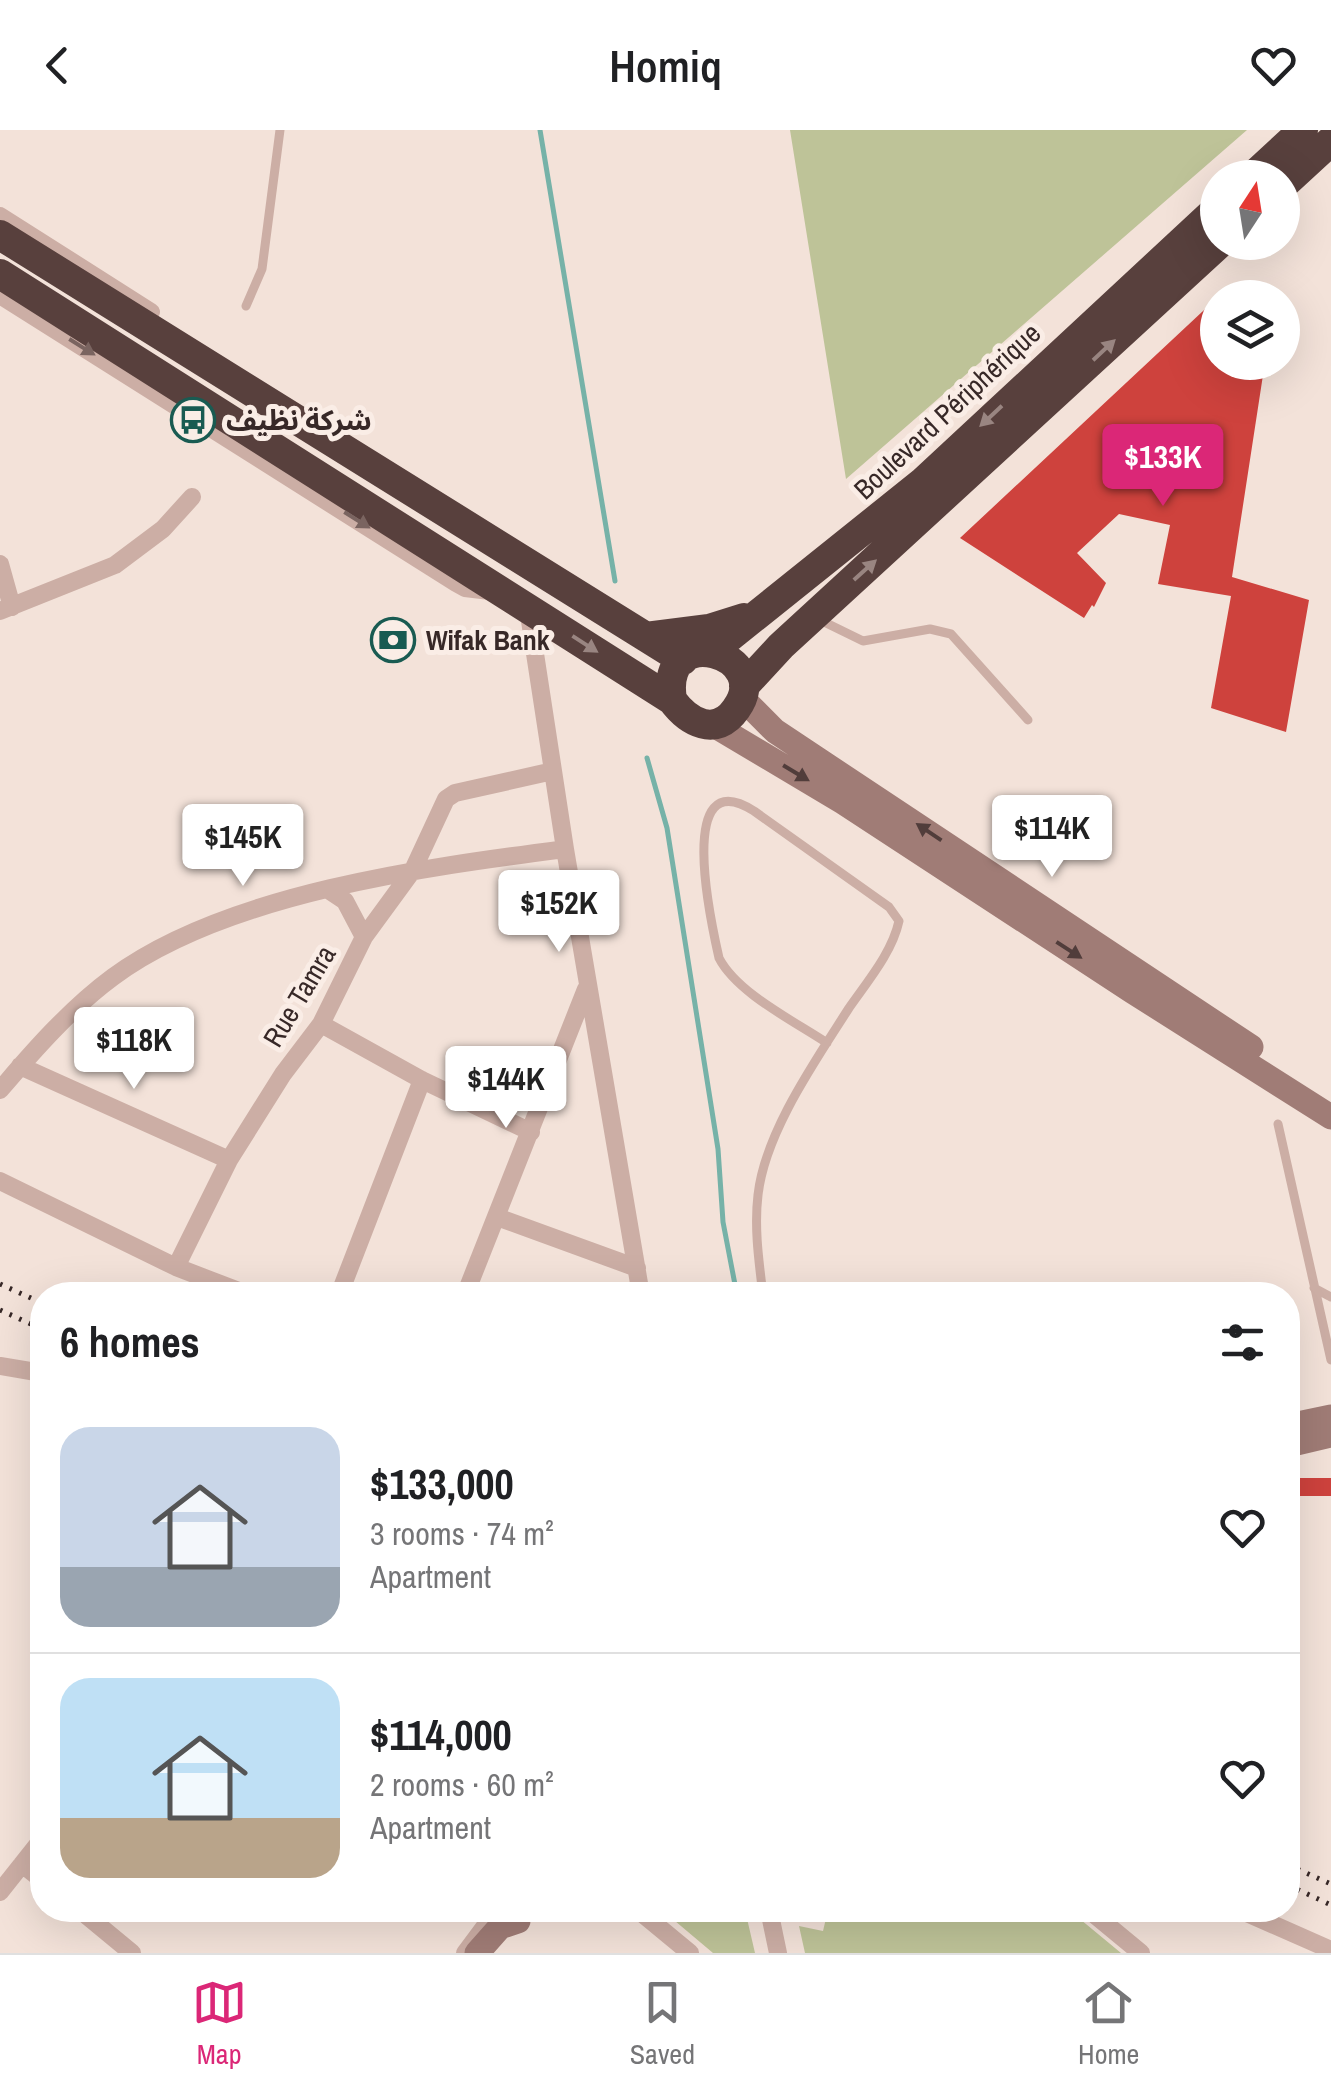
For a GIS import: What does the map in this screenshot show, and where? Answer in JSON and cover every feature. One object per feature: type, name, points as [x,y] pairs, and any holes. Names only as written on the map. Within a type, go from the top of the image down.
[{"type":"highway","points":[[1270,160],[1303,130]]},
{"type":"highway","points":[[1300,169],[1331,141]]},
{"type":"highway","name":"Boulevard Périphérique","points":[[712,652],[923,482],[1200,225]]},
{"type":"highway","points":[[0,235],[683,660]]},
{"type":"highway","points":[[0,274],[518,600],[672,700],[685,718],[698,724],[712,724],[725,720],[736,710],[743,692],[814,616],[1201,260]]},
{"type":"highway","points":[[646,638],[709,629],[760,611]]},
{"type":"highway","points":[[672,700],[674,672],[692,654],[712,652],[734,663],[743,692]]},
{"type":"street","points":[[0,216],[601,598],[617,610],[618,622]]},
{"type":"street","points":[[0,295],[456,583],[518,600],[553,771],[639,1282]]},
{"type":"street","points":[[0,564],[6,609],[115,565],[164,529],[192,497]]},
{"type":"street","points":[[743,692],[761,718],[789,740],[1331,1099]]},
{"type":"street","points":[[712,724],[843,802],[1331,1117]]},
{"type":"street","name":"Rue Tamra","points":[[176,1267],[229,1160],[283,1074],[321,1024],[364,938],[413,870],[440,811],[454,793],[553,771]]},
{"type":"street","points":[[0,1090],[82,1002],[114,976],[195,932],[260,908],[413,870],[565,849]]},
{"type":"street","points":[[330,890],[344,901],[364,938]]},
{"type":"street","points":[[470,1282],[588,984]]},
{"type":"street","points":[[321,1024],[422,1080],[532,1132]]},
{"type":"street","points":[[565,1048],[601,1058]]},
{"type":"street","points":[[20,1066],[229,1160]]},
{"type":"street","points":[[344,1282],[422,1080]]},
{"type":"street","points":[[0,1181],[176,1267],[215,1282]]},
{"type":"street","points":[[497,1217],[636,1268]]},
{"type":"street","points":[[0,1366],[30,1371]]},
{"type":"street","points":[[1300,1423],[1331,1417]]},
{"type":"street","points":[[1300,1442],[1331,1435]]},
{"type":"street","points":[[0,1892],[30,1854]]},
{"type":"street","points":[[22,1864],[30,1870]]},
{"type":"street","points":[[95,1922],[132,1953]]},
{"type":"street","points":[[465,1953],[504,1922]]},
{"type":"street","points":[[476,1953],[505,1922]]},
{"type":"street","points":[[499,1953],[514,1934],[514,1922]]},
{"type":"street","points":[[653,1922],[690,1953]]},
{"type":"street","points":[[772,1922],[778,1953]]},
{"type":"street","points":[[1104,1922],[1141,1953]]},
{"type":"street","points":[[1267,1922],[1331,1950]]},
{"type":"lane","points":[[246,306],[262,270],[280,130]]},
{"type":"lane","points":[[814,616],[863,641],[930,629],[951,634],[1028,720]]},
{"type":"lane","points":[[762,1282],[757,1210],[762,1174],[783,1122],[827,1043],[890,946],[899,917],[890,906],[744,804],[720,804],[708,816],[702,836],[719,958],[742,986],[827,1043]]},
{"type":"lane","points":[[1278,1124],[1331,1360]]},
{"type":"lane","points":[[1314,1288],[1331,1297]]},
{"type":"green space","points":[[790,130],[1247,130],[1213,160],[1200,160],[1200,171],[846,479]]},
{"type":"green space","points":[[676,1922],[748,1922],[755,1953],[713,1953]]},
{"type":"green space","points":[[825,1922],[1084,1922],[1121,1953],[805,1953],[799,1926],[823,1931]]},
{"type":"building","points":[[1200,314],[1200,380],[1262,380],[1232,577],[1309,600],[1286,732],[1211,708],[1231,596],[1158,584],[1170,525],[1119,514],[1077,553],[1106,583],[1084,618],[960,538]]},
{"type":"building","points":[[1300,1478],[1331,1478],[1331,1496],[1300,1496]]},
{"type":"waterway","points":[[540,130],[615,581]]},
{"type":"waterway","points":[[647,758],[667,828],[718,1149],[723,1222],[735,1282]]},
{"type":"railway","points":[[0,1284],[30,1298]]},
{"type":"railway","points":[[0,1310],[30,1324]]},
{"type":"railway","points":[[1300,1870],[1331,1884]]},
{"type":"railway","points":[[1300,1891],[1331,1905]]},
{"type":"place","name":"شركة نظيف","points":[[193,420]]},
{"type":"place","name":"Wifak Bank","points":[[393,640]]}]
